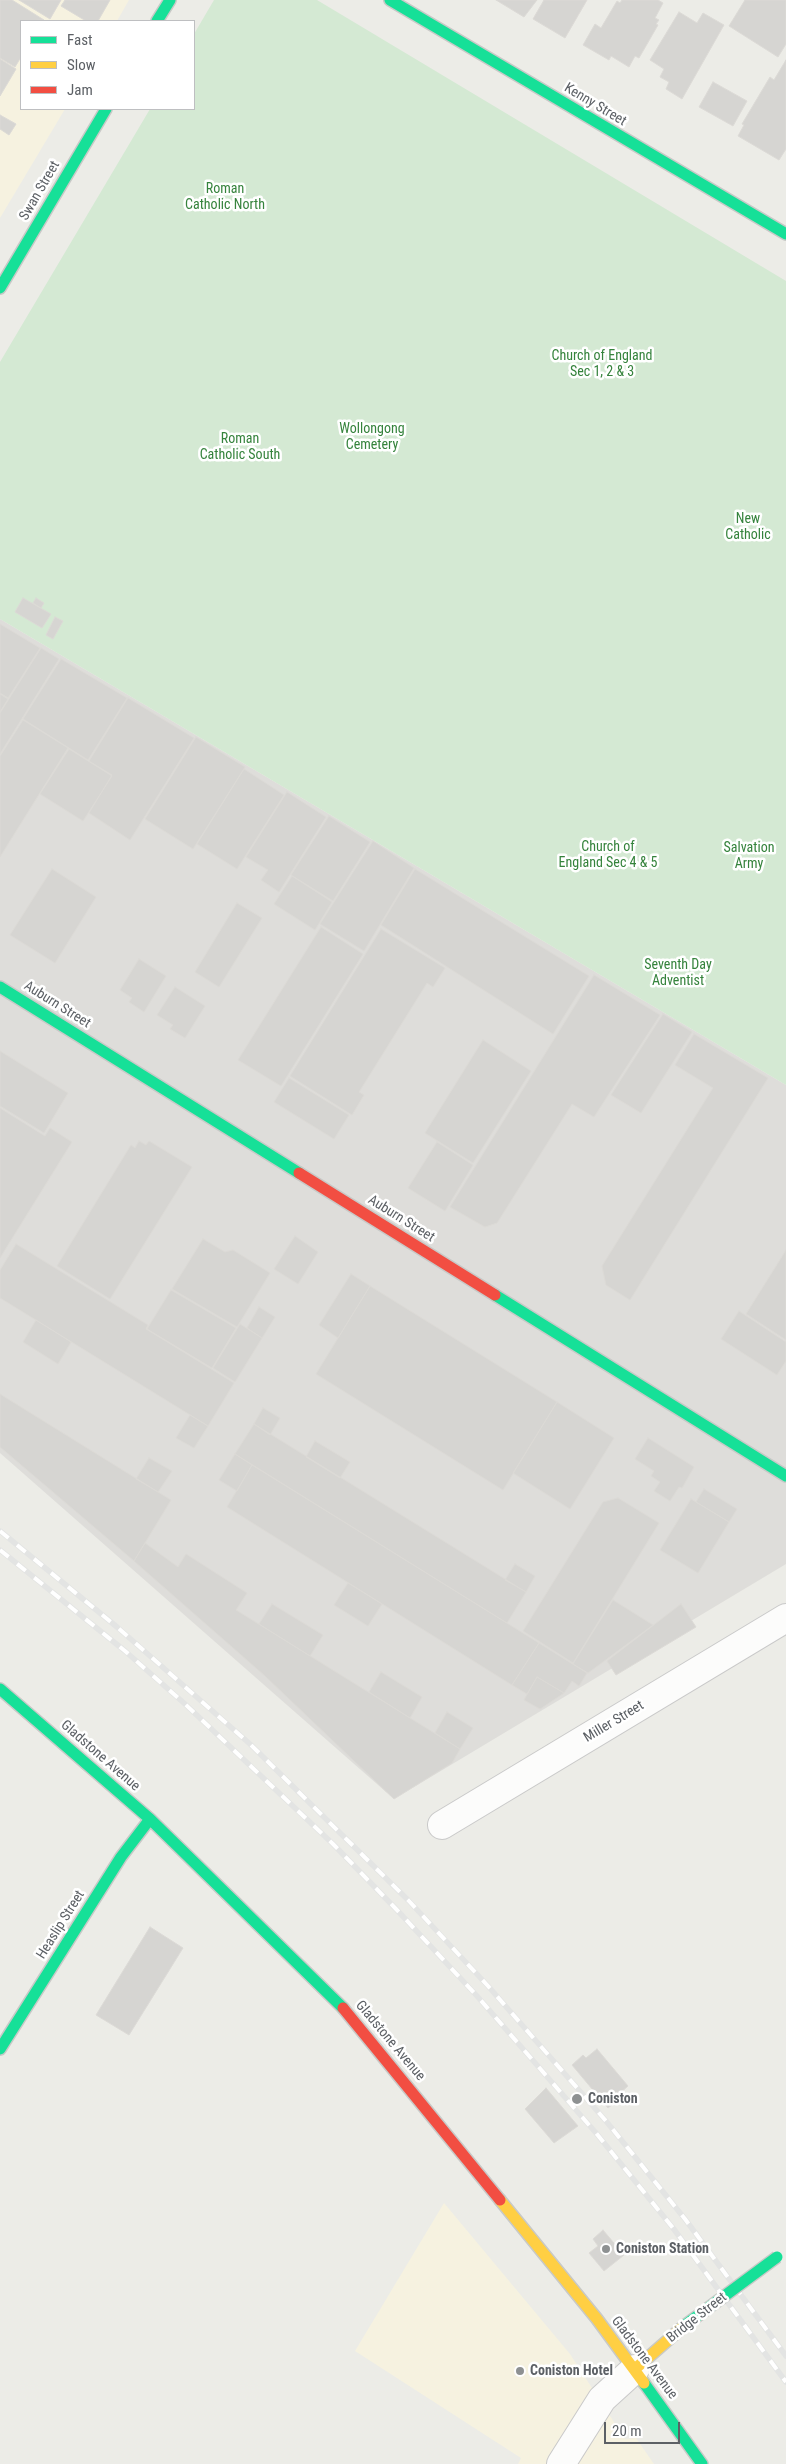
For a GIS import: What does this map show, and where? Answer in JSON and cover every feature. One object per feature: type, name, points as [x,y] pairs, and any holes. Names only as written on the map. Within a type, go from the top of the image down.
[{"type":"street","points":[[158,20],[170,0]]},
{"type":"street","name":"Kenny Street","points":[[390,0],[786,234]]},
{"type":"street","name":"Swan Street","points":[[0,288],[105,110]]},
{"type":"street","name":"Auburn Street","points":[[0,987],[786,1476]]},
{"type":"street","name":"Miller Street","points":[[442,1825],[786,1618]]},
{"type":"street","name":"Gladstone Avenue","points":[[0,1688],[150,1819],[349,2014],[585,2304],[702,2464]]},
{"type":"street","name":"Heaslip Street","points":[[0,2049],[121,1856],[150,1819]]},
{"type":"street","name":"Bridge Street","points":[[561,2464],[602,2400],[634,2369],[684,2326],[781,2254]]},
{"type":"shaded area","points":[[0,0],[129,0],[118,20],[20,20],[20,110],[64,110],[0,218]]},
{"type":"shaded area","points":[[0,619],[786,1085],[786,1564],[394,1799],[0,1453]]},
{"type":"shaded area","points":[[444,2203],[570,2354],[625,2439],[636,2438],[654,2464],[518,2464],[521,2458],[355,2351]]},
{"type":"green space","name":"Wollongong Cemetery","points":[[214,0],[317,0],[786,281],[786,1085],[0,619],[0,362],[149,110],[195,110],[195,32]]},
{"type":"building","points":[[0,0],[12,0],[44,20],[20,20],[20,59],[15,67],[0,58]]},
{"type":"building","points":[[19,0],[61,0],[50,19]]},
{"type":"building","points":[[65,0],[110,0],[99,20],[84,20],[61,6]]},
{"type":"building","points":[[496,0],[537,0],[524,17]]},
{"type":"building","points":[[544,0],[587,0],[565,38],[533,19]]},
{"type":"building","points":[[622,0],[658,0],[663,3],[655,18],[659,20],[656,24],[658,25],[639,58],[635,56],[629,67],[611,56],[609,60],[583,45],[595,24],[601,28],[617,1],[620,3]]},
{"type":"building","points":[[745,0],[786,0],[786,44],[778,57],[729,26]]},
{"type":"building","points":[[679,12],[697,23],[703,13],[724,25],[682,99],[666,89],[669,82],[660,77],[664,69],[650,60]]},
{"type":"building","points":[[0,59],[16,69],[0,96]]},
{"type":"building","points":[[786,60],[786,149],[779,160],[738,136],[744,125],[742,124],[770,77],[774,80]]},
{"type":"building","points":[[713,82],[747,101],[733,126],[699,107]]},
{"type":"building","points":[[0,115],[16,124],[9,135],[0,129]]},
{"type":"building","points":[[23,598],[51,614],[42,628],[15,612]]},
{"type":"building","points":[[36,598],[44,603],[41,608],[33,603]]},
{"type":"building","points":[[55,617],[63,621],[53,639],[46,635]]},
{"type":"building","points":[[0,624],[40,648],[8,698],[0,693]]},
{"type":"building","points":[[41,648],[59,659],[0,754],[0,713]]},
{"type":"building","points":[[61,659],[127,698],[88,760],[23,719]]},
{"type":"building","points":[[0,694],[8,699],[0,712]]},
{"type":"building","points":[[128,698],[194,738],[130,840],[89,813],[112,775],[89,761]]},
{"type":"building","points":[[23,720],[68,748],[0,857],[0,756]]},
{"type":"building","points":[[196,737],[245,767],[193,849],[145,819]]},
{"type":"building","points":[[69,749],[112,776],[83,821],[40,794]]},
{"type":"building","points":[[244,769],[284,795],[237,869],[197,844]]},
{"type":"building","points":[[287,792],[326,817],[279,892],[261,880],[268,870],[246,857]]},
{"type":"building","points":[[329,816],[370,842],[333,901],[291,875]]},
{"type":"building","points":[[373,841],[414,868],[364,951],[320,924]]},
{"type":"building","points":[[52,869],[96,897],[55,963],[10,935]]},
{"type":"building","points":[[415,869],[589,976],[553,1034],[381,925]]},
{"type":"building","points":[[292,876],[332,902],[315,930],[274,904]]},
{"type":"building","points":[[237,903],[262,918],[219,987],[195,972]]},
{"type":"building","points":[[321,927],[363,954],[281,1086],[238,1060]]},
{"type":"building","points":[[381,929],[445,968],[433,987],[427,983],[359,1092],[364,1095],[352,1115],[290,1076]]},
{"type":"building","points":[[139,959],[166,976],[144,1012],[129,1002],[132,998],[120,990]]},
{"type":"building","points":[[594,975],[660,1015],[594,1117],[572,1104],[497,1223],[485,1227],[450,1207]]},
{"type":"building","points":[[175,987],[205,1006],[185,1038],[170,1029],[173,1025],[157,1015]]},
{"type":"building","points":[[663,1014],[692,1032],[641,1113],[611,1095]]},
{"type":"building","points":[[694,1034],[768,1078],[630,1300],[606,1285],[602,1266],[713,1088],[675,1065]]},
{"type":"building","points":[[483,1040],[531,1071],[473,1163],[425,1133]]},
{"type":"building","points":[[0,1051],[68,1093],[44,1133],[0,1106]]},
{"type":"building","points":[[289,1078],[349,1115],[334,1139],[274,1102]]},
{"type":"building","points":[[0,1108],[45,1136],[50,1128],[72,1142],[0,1258]]},
{"type":"building","points":[[139,1141],[146,1145],[149,1141],[192,1167],[110,1299],[57,1266],[131,1145],[135,1148]]},
{"type":"building","points":[[437,1142],[473,1165],[445,1211],[408,1188]]},
{"type":"building","points":[[295,1236],[318,1252],[298,1284],[274,1269]]},
{"type":"building","points":[[203,1239],[225,1252],[233,1250],[270,1273],[237,1327],[172,1289]]},
{"type":"building","points":[[16,1244],[148,1325],[146,1329],[234,1383],[208,1426],[0,1298],[0,1270]]},
{"type":"building","points":[[786,1250],[786,1340],[746,1314]]},
{"type":"building","points":[[351,1274],[370,1286],[338,1338],[319,1325]]},
{"type":"building","points":[[370,1286],[557,1402],[503,1490],[316,1374]]},
{"type":"building","points":[[171,1290],[236,1328],[212,1368],[147,1329]]},
{"type":"building","points":[[259,1307],[275,1317],[262,1338],[247,1328]]},
{"type":"building","points":[[739,1311],[786,1342],[786,1361],[777,1375],[721,1339]]},
{"type":"building","points":[[36,1320],[71,1342],[58,1364],[23,1342]]},
{"type":"building","points":[[240,1324],[262,1338],[235,1382],[213,1368]]},
{"type":"building","points":[[0,1394],[171,1500],[134,1561],[0,1447]]},
{"type":"building","points":[[557,1402],[614,1438],[570,1509],[513,1473]]},
{"type":"building","points":[[263,1408],[280,1418],[270,1435],[254,1424]]},
{"type":"building","points":[[190,1415],[208,1426],[194,1448],[176,1438]]},
{"type":"building","points":[[254,1424],[526,1592],[507,1623],[235,1454]]},
{"type":"building","points":[[648,1438],[694,1467],[682,1488],[679,1487],[670,1501],[654,1491],[660,1482],[651,1476],[654,1471],[635,1459]]},
{"type":"building","points":[[315,1441],[350,1462],[340,1478],[306,1457]]},
{"type":"building","points":[[235,1454],[252,1465],[237,1491],[219,1480]]},
{"type":"building","points":[[149,1458],[172,1471],[158,1492],[136,1479]]},
{"type":"building","points":[[252,1465],[539,1643],[512,1685],[227,1507]]},
{"type":"building","points":[[704,1489],[737,1509],[729,1522],[696,1502]]},
{"type":"building","points":[[618,1498],[659,1523],[573,1663],[523,1631],[603,1502]]},
{"type":"building","points":[[691,1499],[729,1522],[698,1573],[660,1550]]},
{"type":"building","points":[[145,1543],[178,1567],[186,1554],[247,1593],[236,1610],[460,1749],[452,1763],[394,1799],[264,1675],[134,1561]]},
{"type":"building","points":[[515,1564],[535,1576],[526,1592],[505,1580]]},
{"type":"building","points":[[348,1583],[382,1604],[368,1626],[334,1605]]},
{"type":"building","points":[[613,1600],[653,1625],[588,1673],[573,1664]]},
{"type":"building","points":[[272,1604],[323,1635],[310,1656],[259,1624]]},
{"type":"building","points":[[681,1604],[696,1627],[616,1675],[607,1661]]},
{"type":"building","points":[[539,1643],[587,1673],[579,1686],[572,1681],[564,1693],[537,1677],[527,1694],[512,1685]]},
{"type":"building","points":[[381,1672],[422,1697],[410,1718],[369,1692]]},
{"type":"building","points":[[537,1677],[564,1693],[540,1709],[524,1700]]},
{"type":"building","points":[[447,1712],[473,1728],[460,1749],[435,1733]]},
{"type":"building","points":[[150,1927],[183,1948],[129,2035],[96,2015]]},
{"type":"building","points":[[597,2049],[628,2086],[617,2096],[619,2099],[608,2108],[572,2065],[583,2055],[586,2058]]},
{"type":"building","points":[[546,2088],[578,2126],[554,2143],[525,2109]]},
{"type":"building","name":"Coniston Station","points":[[603,2230],[624,2255],[604,2271],[589,2253],[598,2246],[593,2239]]},
{"type":"railway","points":[[0,1531],[117,1627],[250,1744],[408,1900],[488,1986],[606,2121],[685,2219],[786,2356]]},
{"type":"railway","points":[[0,1550],[125,1651],[185,1704],[333,1844],[396,1909],[477,1996],[596,2133],[673,2228],[786,2382]]},
{"type":"traffic: fast","points":[[158,20],[170,0]]},
{"type":"traffic: fast","points":[[390,0],[786,234]]},
{"type":"traffic: fast","points":[[0,288],[105,110]]},
{"type":"traffic: fast","points":[[0,987],[299,1173]]},
{"type":"traffic: fast","points":[[495,1295],[786,1476]]},
{"type":"traffic: fast","points":[[0,1689],[150,1819],[343,2008]]},
{"type":"traffic: fast","points":[[0,2049],[121,1857],[150,1819]]},
{"type":"traffic: fast","points":[[684,2326],[777,2257]]},
{"type":"traffic: fast","points":[[644,2383],[702,2464]]},
{"type":"traffic: slow","points":[[500,2200],[597,2319],[644,2383]]},
{"type":"traffic: slow","points":[[635,2369],[684,2326]]},
{"type":"traffic: jam","points":[[299,1173],[495,1295]]},
{"type":"traffic: jam","points":[[343,2008],[500,2200]]},
{"type":"place","name":"Coniston","points":[[577,2099]]},
{"type":"place","name":"Coniston Station","points":[[606,2249]]},
{"type":"place","name":"Coniston Hotel","points":[[520,2371]]},
{"type":"park label","name":"Roman Catholic North","points":[[225,197]]},
{"type":"park label","name":"Church of England Sec 1, 2 & 3","points":[[602,364]]},
{"type":"park label","name":"Roman Catholic South","points":[[240,448]]},
{"type":"park label","name":"New Catholic","points":[[748,528]]},
{"type":"park label","name":"Church of England Sec 4 & 5","points":[[608,856]]},
{"type":"park label","name":"Salvation Army","points":[[749,856]]},
{"type":"park label","name":"Seventh Day Adventist","points":[[678,974]]}]
